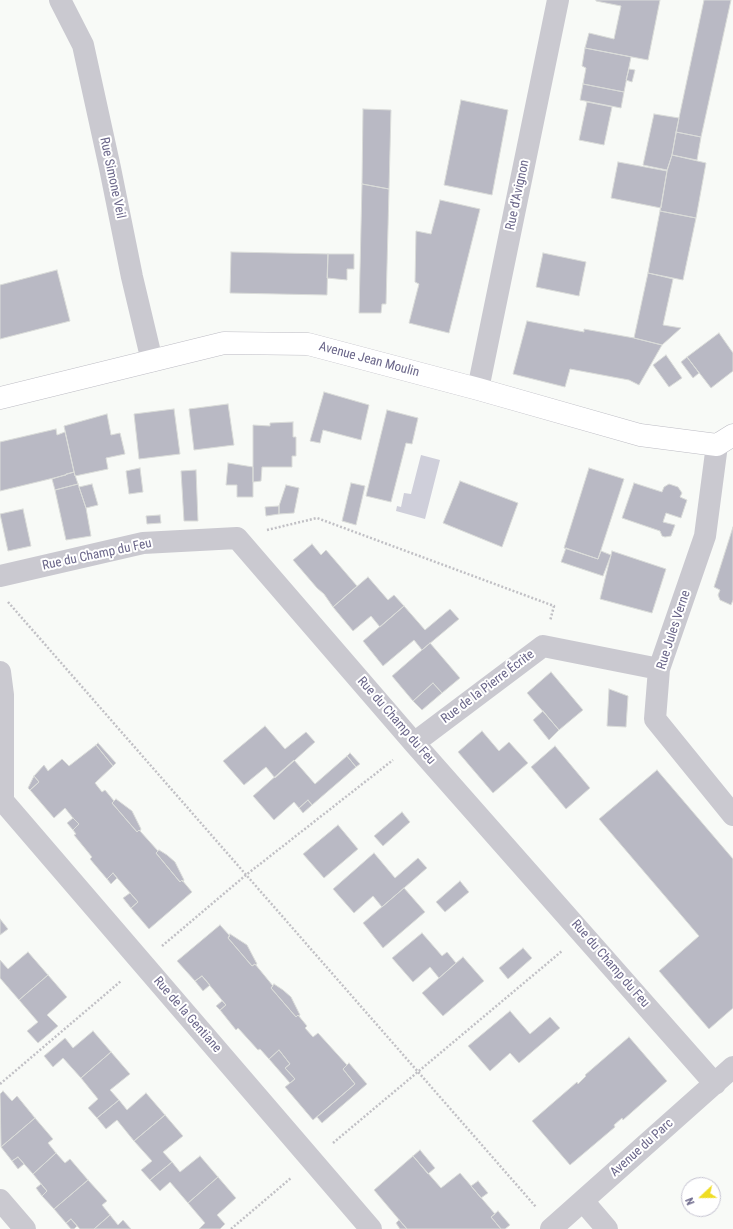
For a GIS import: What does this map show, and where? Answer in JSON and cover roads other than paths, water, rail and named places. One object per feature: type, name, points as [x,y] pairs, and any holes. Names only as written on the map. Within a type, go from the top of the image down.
[{"type":"main road","name":"Avenue Jean Moulin","points":[[0,398],[224,343],[308,344],[478,389],[640,435],[725,440]]},
{"type":"street","name":"Rue Simone Veil","points":[[60,0],[84,45],[132,277],[152,361]]},
{"type":"street","name":"Rue d'Avignon","points":[[478,389],[558,0]]},
{"type":"street","name":"Rue Jules Verne","points":[[725,440],[706,536],[660,669],[655,719],[733,815]]},
{"type":"street","name":"Rue du Champ du Feu","points":[[0,576],[143,543],[237,538],[414,743],[715,1084]]},
{"type":"street","name":"Rue de la Pierre Écrite","points":[[414,743],[543,646],[660,669]]},
{"type":"street","points":[[0,672],[3,695],[2,803]]},
{"type":"street","name":"Rue de la Gentiane","points":[[2,803],[371,1229]]},
{"type":"street","name":"Avenue du Parc","points":[[552,1228],[733,1067]]},
{"type":"street","points":[[0,1200],[24,1229]]},
{"type":"street","points":[[583,1201],[607,1229]]}]
